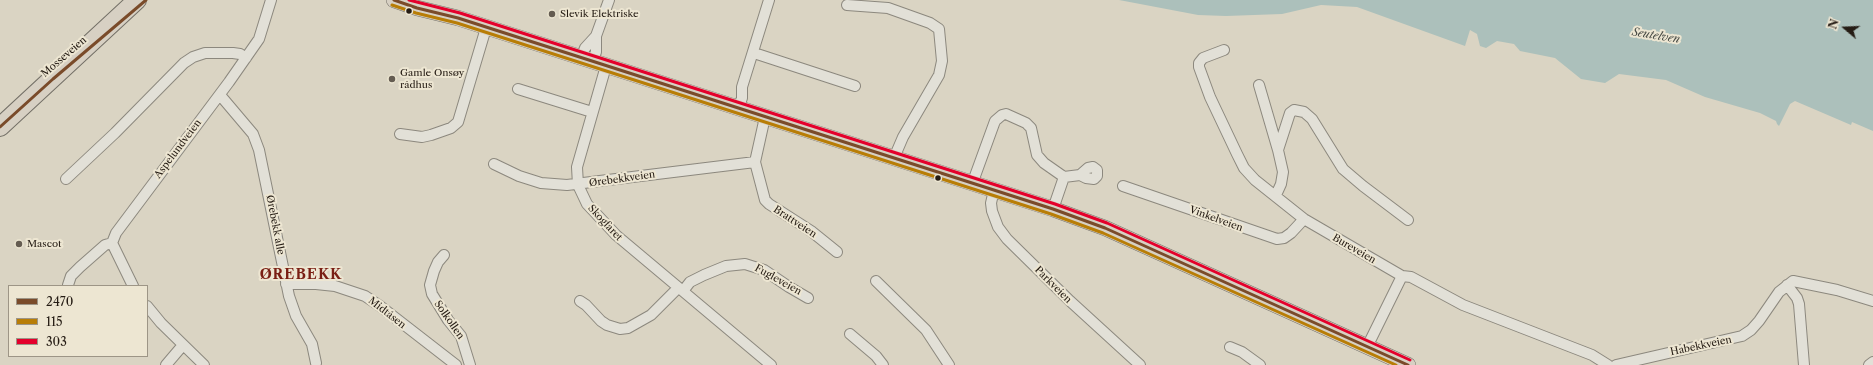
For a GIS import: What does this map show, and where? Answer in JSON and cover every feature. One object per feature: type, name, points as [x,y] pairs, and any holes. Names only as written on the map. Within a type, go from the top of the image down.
[{"type":"highway","points":[[55,70],[77,40],[118,0]]},
{"type":"highway","name":"Mosseveien","points":[[0,127],[81,43],[128,0]]},
{"type":"highway","name":"Mosseveien","points":[[0,115],[137,0]]},
{"type":"highway","points":[[55,70],[76,61],[146,0]]},
{"type":"main road","points":[[394,0],[1054,209],[1112,231],[1408,365]]},
{"type":"street","name":"Aspelundveien","points":[[68,285],[71,276],[80,267],[105,245],[112,243],[116,233],[220,95],[259,40],[271,0]]},
{"type":"street","name":"Skogfaret","points":[[609,0],[596,36],[584,48],[593,62],[592,112],[577,167],[578,185],[587,204],[616,235],[771,365]]},
{"type":"street","points":[[735,108],[736,96],[742,87],[754,53],[769,0]]},
{"type":"street","points":[[847,5],[888,8],[930,23],[939,29],[942,61],[939,75],[903,136],[894,158]]},
{"type":"street","points":[[400,134],[422,137],[451,128],[458,122],[486,28]]},
{"type":"street","name":"Bureveien","points":[[1224,50],[1203,58],[1199,63],[1206,88],[1244,168],[1255,180],[1276,195],[1304,219],[1402,276],[1411,277],[1463,305],[1592,355],[1608,365]]},
{"type":"street","points":[[66,179],[115,133],[184,63],[193,57],[205,54],[233,52],[246,58]]},
{"type":"street","points":[[754,53],[854,86]]},
{"type":"street","points":[[1259,86],[1283,172],[1281,184],[1276,195]]},
{"type":"street","points":[[518,89],[592,112]]},
{"type":"street","name":"Ørebekk alle","points":[[220,95],[253,134],[259,150],[286,284],[296,316],[312,344],[316,363]]},
{"type":"street","points":[[1278,150],[1290,113],[1294,110],[1304,112],[1312,120],[1344,169],[1363,186],[1408,220]]},
{"type":"street","points":[[975,176],[996,121],[999,117],[1006,114],[1026,123],[1031,128],[1037,155],[1044,163],[1064,177],[1080,175]]},
{"type":"street","name":"Brattveien","points":[[765,117],[754,162],[765,200],[811,231],[837,252]]},
{"type":"street","name":"Ørebekkveien","points":[[494,164],[519,176],[541,183],[578,185],[754,162]]},
{"type":"street","points":[[1054,209],[1064,177]]},
{"type":"street","name":"Vinkelveien","points":[[1123,186],[1277,239],[1284,238],[1291,233],[1304,219]]},
{"type":"street","name":"Parkveien","points":[[994,190],[991,203],[994,219],[1007,239],[1070,301],[1140,365]]},
{"type":"street","points":[[112,243],[133,285]]},
{"type":"street","name":"Solkollen","points":[[444,255],[438,262],[430,285],[432,294],[448,320],[461,336],[470,365]]},
{"type":"street","name":"Fugleveien","points":[[680,289],[690,282],[726,266],[745,264],[764,270],[808,298]]},
{"type":"street","points":[[1367,347],[1402,276]]},
{"type":"street","points":[[876,281],[926,330],[949,365]]},
{"type":"street","points":[[1804,365],[1799,304],[1797,298],[1787,285],[1793,281],[1806,282],[1873,301]]},
{"type":"street","name":"Midtåsen","points":[[286,284],[316,284],[335,286],[365,296],[456,365]]},
{"type":"street","name":"Habekkveien","points":[[1616,365],[1742,336],[1755,326],[1779,292],[1787,285]]},
{"type":"street","points":[[580,301],[607,325],[628,328],[651,315],[680,289]]},
{"type":"street","points":[[148,307],[161,323],[204,365]]},
{"type":"street","points":[[850,334],[876,356],[884,365]]},
{"type":"street","points":[[166,365],[183,344]]},
{"type":"street","points":[[1230,347],[1242,352],[1260,365]]},
{"type":"street","points":[[1869,365],[1873,362]]},
{"type":"water","name":"Seutelven","points":[[1119,0],[1873,0],[1873,131],[1852,122],[1851,125],[1795,101],[1790,104],[1779,126],[1776,121],[1760,113],[1705,97],[1666,80],[1619,74],[1605,83],[1581,79],[1555,58],[1520,51],[1514,44],[1497,41],[1486,48],[1480,46],[1477,34],[1470,30],[1465,46],[1357,7],[1321,5],[1282,14],[1226,16],[1198,15]]},
{"type":"transit line","name":"2470","points":[[0,127],[53,79],[146,0]]},
{"type":"transit line","name":"2470","points":[[394,0],[417,8],[458,18],[1053,209],[1105,228],[1408,365]]},
{"type":"transit line","name":"303","points":[[409,0],[460,13],[1055,204],[1107,223],[1410,360]]},
{"type":"transit line","name":"115","points":[[392,5],[416,13],[457,23],[1051,214],[1103,233],[1396,365]]},
{"type":"place","name":"Slevik Elektriske","points":[[552,14]]},
{"type":"place","name":"Gamle Onsøy rådhus","points":[[392,79]]},
{"type":"place","name":"Mascot","points":[[19,244]]},
{"type":"district","name":"ØREBEKK","points":[[301,275]]}]
